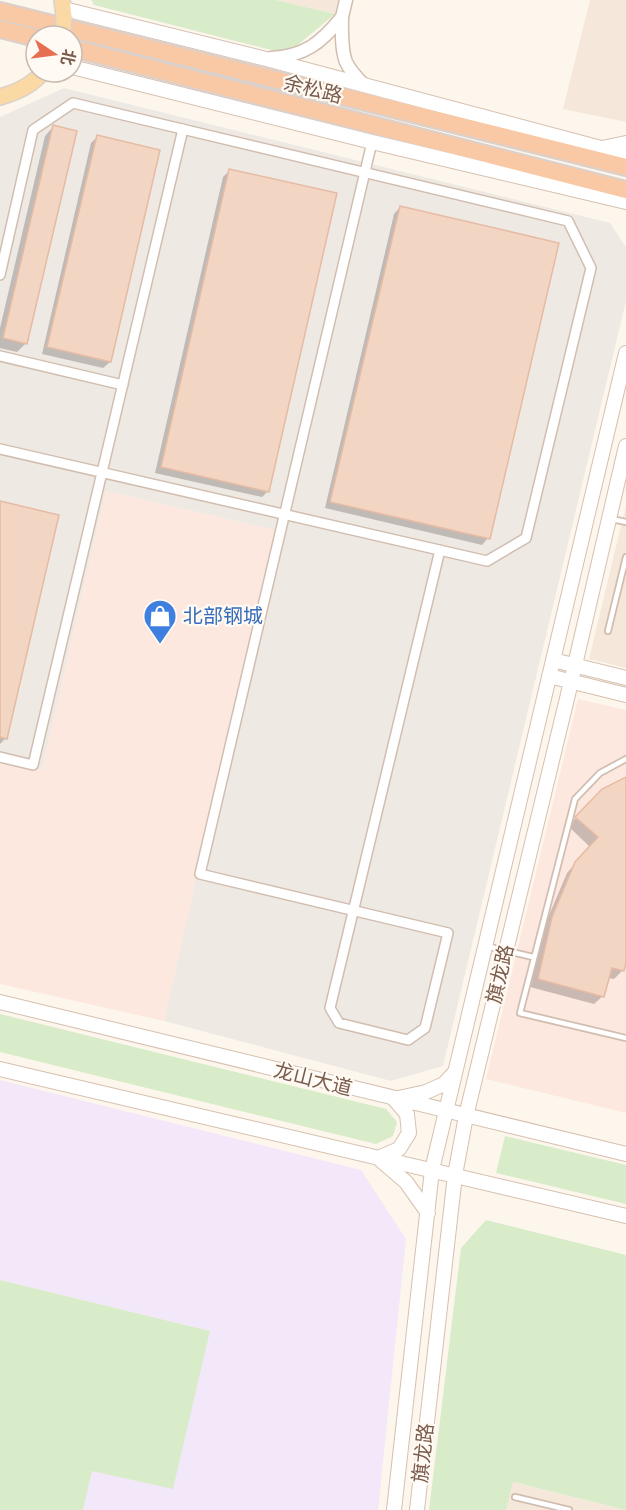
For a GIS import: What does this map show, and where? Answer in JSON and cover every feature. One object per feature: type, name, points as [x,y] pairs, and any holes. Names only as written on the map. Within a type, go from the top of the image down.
[{"type":"highway","name":"余松路","points":[[0,11],[626,167]]},
{"type":"highway","points":[[0,29],[24,35]]},
{"type":"highway","name":"余松路","points":[[84,51],[626,190]]},
{"type":"main road","points":[[63,9],[266,59],[601,148],[626,158]]},
{"type":"main road","points":[[84,70],[372,142],[626,202]]},
{"type":"main road","points":[[0,97],[17,92],[29,84]]},
{"type":"main road","points":[[601,148],[626,143]]},
{"type":"main road","points":[[608,198],[626,208]]},
{"type":"main road","points":[[394,1510],[432,1170],[626,353]]},
{"type":"main road","name":"旗龙路","points":[[417,1510],[454,1175],[466,1116],[626,446]]},
{"type":"main road","points":[[553,660],[626,678]]},
{"type":"main road","points":[[549,676],[626,695]]},
{"type":"main road","name":"龙山大道","points":[[0,1002],[626,1154]]},
{"type":"main road","points":[[0,1069],[626,1216]]},
{"type":"main road","points":[[378,1158],[399,1149],[410,1133],[407,1114],[394,1099],[426,1092],[444,1084],[457,1070]]},
{"type":"main road","points":[[378,1158],[406,1182],[428,1213]]},
{"type":"street","points":[[346,0],[342,17],[343,49],[346,62],[365,86]]},
{"type":"street","points":[[266,59],[288,57],[303,52],[330,33],[342,17]]},
{"type":"street","points":[[0,274],[33,130],[73,103],[568,221],[591,268],[526,538],[487,561],[0,449]]},
{"type":"street","points":[[0,757],[33,765],[183,129]]},
{"type":"street","points":[[372,142],[200,874],[354,911],[448,933],[425,1028],[408,1040],[339,1023],[330,1008],[354,911],[440,550]]},
{"type":"street","points":[[0,356],[123,385]]},
{"type":"lane","points":[[609,519],[626,522]]},
{"type":"lane","points":[[608,631],[626,557]]},
{"type":"lane","points":[[626,759],[600,773],[574,800],[520,1013],[626,1038]]},
{"type":"lane","points":[[486,946],[533,957]]},
{"type":"lane","points":[[515,1497],[569,1510]]},
{"type":"shaded area","points":[[276,0],[338,0],[335,14]]},
{"type":"shaded area","points":[[590,0],[626,0],[626,122],[563,109]]},
{"type":"shaded area","points":[[64,88],[610,223],[626,247],[626,301],[443,1066],[391,1081],[164,1021],[275,530],[106,491],[42,770],[0,760],[0,117]]},
{"type":"shaded area","name":"北部钢城","points":[[106,491],[276,530],[164,1021],[0,984],[0,760],[42,770]]},
{"type":"shaded area","points":[[626,505],[626,668],[589,659]]},
{"type":"shaded area","points":[[578,699],[626,710],[626,1113],[486,1079]]},
{"type":"shaded area","points":[[0,1080],[361,1170],[406,1239],[378,1510],[83,1510],[92,1471],[210,1331],[0,1280]]},
{"type":"shaded area","points":[[512,1482],[626,1510],[506,1510]]},
{"type":"green space","points":[[91,0],[276,0],[335,14],[287,54],[94,5]]},
{"type":"green space","points":[[0,1014],[386,1109],[397,1122],[393,1136],[376,1144],[0,1052]]},
{"type":"green space","points":[[505,1136],[626,1165],[626,1204],[496,1173]]},
{"type":"green space","points":[[486,1220],[626,1255],[626,1510],[513,1482],[506,1510],[429,1510],[461,1248]]},
{"type":"green space","points":[[0,1280],[210,1331],[173,1489],[92,1471],[83,1510],[0,1510]]},
{"type":"building","points":[[53,125],[77,131],[27,344],[3,338]]},
{"type":"building","points":[[97,135],[160,150],[111,362],[47,347]]},
{"type":"building","points":[[229,169],[337,193],[269,492],[161,467]]},
{"type":"building","points":[[400,206],[559,243],[490,539],[330,502]]},
{"type":"building","points":[[0,501],[59,515],[7,739],[0,737]]},
{"type":"building","points":[[626,777],[626,963],[624,971],[612,968],[604,997],[538,979],[552,917],[575,862],[598,837],[575,817],[602,789]]},
{"type":"place","name":"北部钢城","points":[[160,645]]}]
